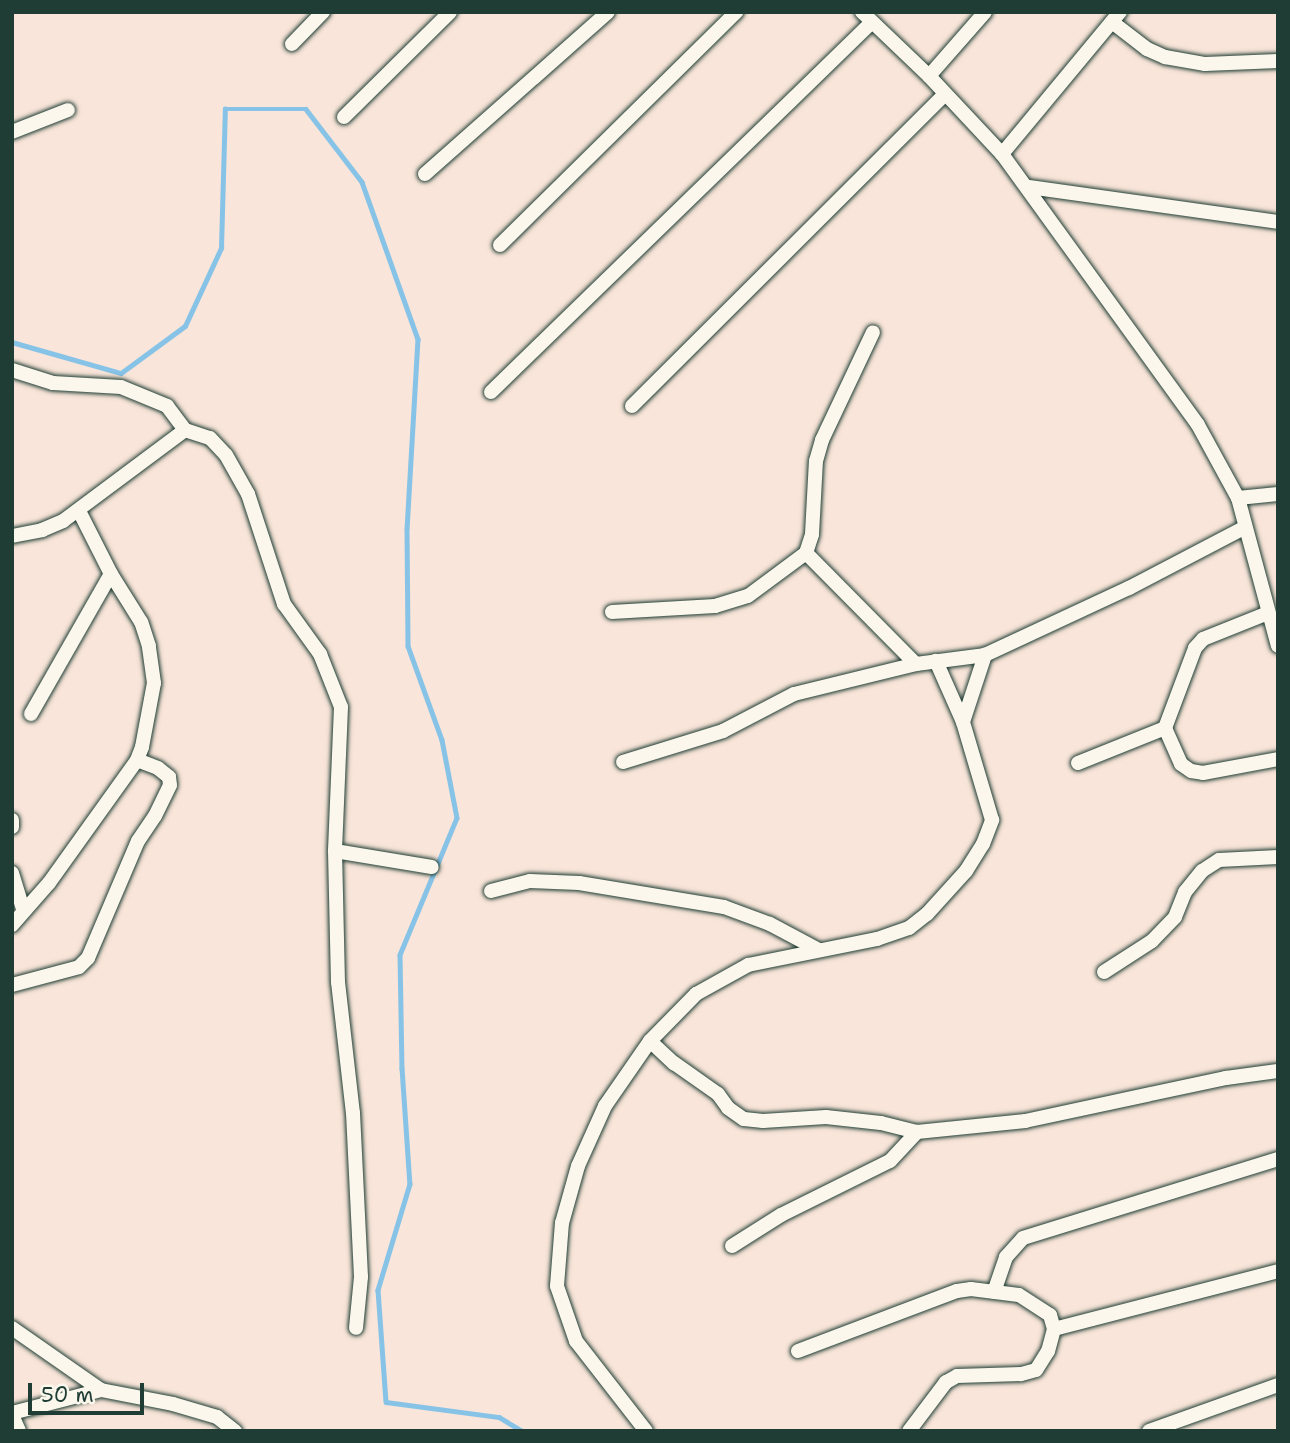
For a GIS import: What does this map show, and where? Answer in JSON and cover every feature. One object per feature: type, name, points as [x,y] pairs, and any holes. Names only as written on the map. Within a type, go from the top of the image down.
[{"type":"street","points":[[292,44],[323,12]]},
{"type":"street","points":[[344,117],[450,12]]},
{"type":"street","points":[[425,174],[608,12]]},
{"type":"street","points":[[500,245],[736,12]]},
{"type":"street","points":[[929,76],[985,12]]},
{"type":"street","points":[[1002,154],[1116,17],[1147,49],[1165,57],[1205,64],[1278,61]]},
{"type":"street","points":[[491,392],[866,18],[929,76],[1029,187],[1198,425],[1238,498],[1244,528],[1270,594],[1268,613],[1278,646]]},
{"type":"street","points":[[632,406],[945,94]]},
{"type":"street","points":[[12,132],[68,110]]},
{"type":"street","points":[[1029,187],[1278,222]]},
{"type":"street","points":[[612,612],[715,606],[748,596],[806,553],[812,534],[819,451],[873,332]]},
{"type":"street","points":[[12,370],[53,383],[121,387],[167,406],[185,430],[210,438],[226,455],[248,494],[284,604],[320,654],[341,707],[335,851],[338,982],[353,1113],[361,1277],[356,1328]]},
{"type":"street","points":[[12,549],[16,535],[42,530],[79,511],[185,430]]},
{"type":"street","points":[[1238,498],[1278,494]]},
{"type":"street","points":[[12,925],[48,883],[137,760],[154,683],[153,662],[141,622],[111,574],[79,511]]},
{"type":"street","points":[[623,762],[723,731],[794,694],[916,664],[985,655],[1129,588],[1244,528]]},
{"type":"street","points":[[806,553],[916,664]]},
{"type":"street","points":[[31,714],[111,574]]},
{"type":"street","points":[[1268,613],[1203,639],[1195,648],[1165,728],[1181,764],[1191,771],[1203,774],[1278,759]]},
{"type":"street","points":[[963,722],[985,655]]},
{"type":"street","points":[[646,1431],[576,1340],[557,1286],[562,1223],[578,1166],[605,1106],[650,1041],[696,994],[748,965],[877,939],[909,928],[927,914],[966,871],[983,844],[992,820],[963,722],[936,662]]},
{"type":"street","points":[[1077,763],[1165,728]]},
{"type":"street","points":[[12,985],[79,967],[88,958],[138,841],[155,816],[170,785],[169,777],[158,768],[137,760]]},
{"type":"street","points":[[12,820],[12,827]]},
{"type":"street","points":[[335,851],[432,867]]},
{"type":"street","points":[[1104,972],[1152,941],[1175,917],[1185,892],[1219,860],[1278,857]]},
{"type":"street","points":[[12,873],[23,909]]},
{"type":"street","points":[[491,891],[530,881],[579,883],[724,907],[770,924],[819,950]]},
{"type":"street","points":[[650,1041],[674,1063],[719,1094],[728,1108],[744,1119],[763,1121],[826,1117],[881,1123],[917,1132],[1025,1121],[1226,1078],[1278,1071]]},
{"type":"street","points":[[732,1246],[781,1215],[890,1161],[917,1132]]},
{"type":"street","points":[[995,1292],[1006,1257],[1023,1238],[1278,1158]]},
{"type":"street","points":[[1054,1329],[1278,1271]]},
{"type":"street","points":[[798,1351],[957,1291],[1019,1295],[1037,1304],[1050,1315],[1054,1329],[1048,1351],[1036,1370],[1021,1374],[957,1376],[946,1382],[909,1431]]},
{"type":"street","points":[[12,1328],[101,1390],[173,1404],[217,1417],[235,1431]]},
{"type":"street","points":[[1149,1431],[1278,1385]]},
{"type":"street","points":[[12,1413],[101,1390]]},
{"type":"street","points":[[12,1420],[17,1431]]},
{"type":"waterway","points":[[12,342],[121,373],[185,326],[221,248],[225,109],[306,109],[362,182],[418,339],[407,528],[408,646],[442,740],[457,818],[400,955],[402,1068],[410,1184],[378,1290],[386,1402],[499,1417],[522,1431]]}]
